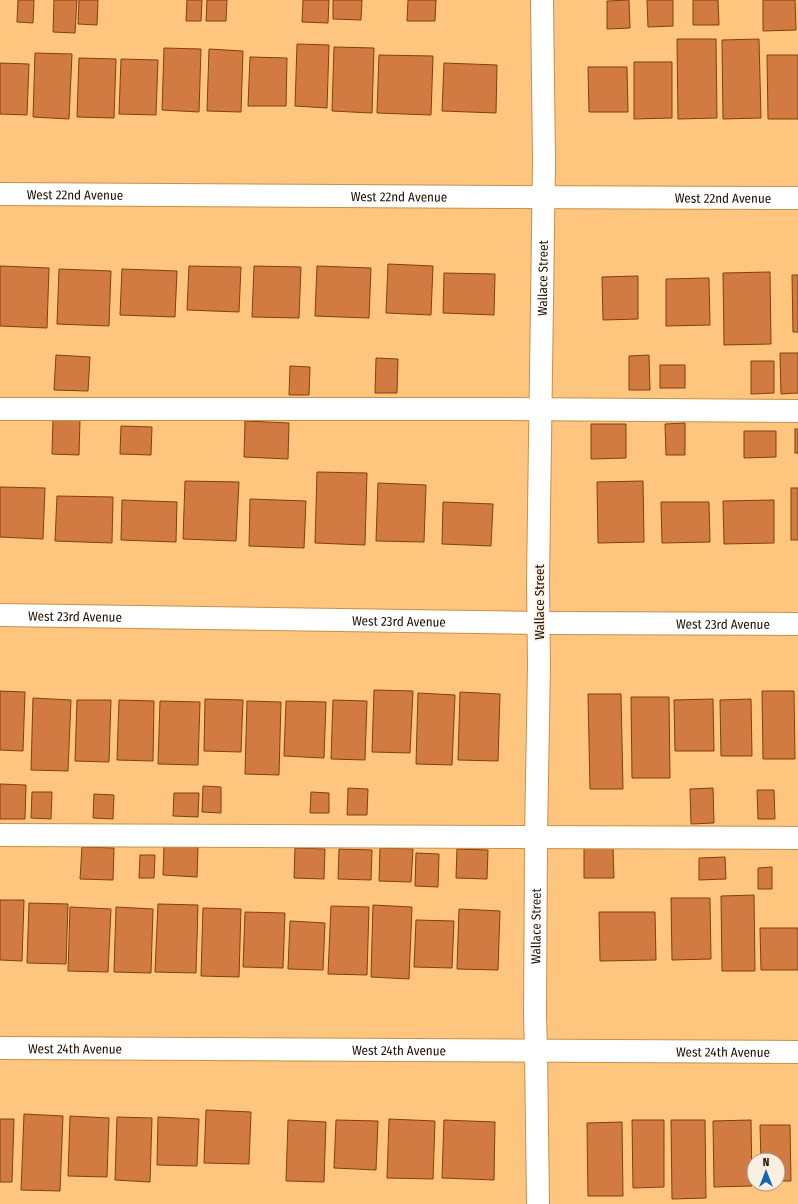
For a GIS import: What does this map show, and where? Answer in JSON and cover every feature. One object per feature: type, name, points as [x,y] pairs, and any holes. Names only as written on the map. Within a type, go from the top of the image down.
[{"type":"street","name":"Wallace Street","points":[[538,1204],[535,1016],[543,197],[542,0]]},
{"type":"street","name":"West 22nd Avenue","points":[[0,194],[798,198]]},
{"type":"street","points":[[0,409],[798,411]]},
{"type":"street","name":"West 23rd Avenue","points":[[0,615],[539,623],[798,624]]},
{"type":"street","points":[[0,835],[798,838]]},
{"type":"street","name":"West 24th Avenue","points":[[0,1048],[798,1052]]},
{"type":"building","points":[[18,0],[34,0],[33,23],[17,22]]},
{"type":"building","points":[[54,0],[77,0],[75,33],[53,32]]},
{"type":"building","points":[[79,0],[98,0],[97,25],[78,24]]},
{"type":"building","points":[[187,0],[202,0],[201,21],[186,21]]},
{"type":"building","points":[[207,0],[227,0],[226,21],[206,21]]},
{"type":"building","points":[[303,0],[329,0],[328,23],[302,22]]},
{"type":"building","points":[[333,0],[362,0],[361,20],[333,19]]},
{"type":"building","points":[[408,0],[436,0],[435,21],[407,21]]},
{"type":"building","points":[[629,0],[630,28],[607,29],[607,1]]},
{"type":"building","points":[[647,0],[673,0],[673,26],[648,27]]},
{"type":"building","points":[[693,0],[718,0],[719,25],[693,25]]},
{"type":"building","points":[[763,0],[795,0],[796,30],[763,31]]},
{"type":"building","points":[[677,39],[716,39],[717,118],[678,119]]},
{"type":"building","points":[[759,39],[761,118],[723,119],[722,40]]},
{"type":"building","points":[[297,44],[329,45],[327,108],[295,106]]},
{"type":"building","points":[[334,47],[374,48],[372,113],[332,111]]},
{"type":"building","points":[[164,48],[201,49],[199,112],[162,110]]},
{"type":"building","points":[[209,49],[243,51],[241,112],[207,111]]},
{"type":"building","points":[[35,53],[72,54],[69,119],[33,117]]},
{"type":"building","points":[[379,55],[433,56],[431,115],[377,113]]},
{"type":"building","points":[[767,55],[798,55],[798,119],[768,119]]},
{"type":"building","points":[[250,57],[287,58],[286,106],[248,106]]},
{"type":"building","points":[[79,58],[116,59],[114,118],[77,117]]},
{"type":"building","points":[[121,59],[158,60],[156,115],[119,114]]},
{"type":"building","points":[[634,62],[672,62],[672,118],[634,119]]},
{"type":"building","points":[[0,63],[29,64],[27,115],[0,114]]},
{"type":"building","points":[[444,63],[497,65],[496,113],[442,111]]},
{"type":"building","points":[[588,67],[627,67],[628,112],[589,112]]},
{"type":"building","points":[[388,264],[433,266],[431,315],[386,313]]},
{"type":"building","points":[[0,266],[49,268],[47,328],[0,326]]},
{"type":"building","points":[[189,266],[241,267],[239,312],[187,310]]},
{"type":"building","points":[[254,266],[301,267],[299,318],[252,317]]},
{"type":"building","points":[[317,266],[371,268],[369,318],[315,316]]},
{"type":"building","points":[[59,269],[111,271],[109,326],[57,324]]},
{"type":"building","points":[[122,269],[177,271],[175,317],[120,315]]},
{"type":"building","points":[[770,272],[771,344],[724,345],[723,273]]},
{"type":"building","points":[[444,273],[495,274],[494,315],[443,313]]},
{"type":"building","points":[[792,275],[798,275],[798,332],[793,332]]},
{"type":"building","points":[[638,276],[638,319],[603,320],[602,277]]},
{"type":"building","points":[[709,278],[710,325],[666,326],[666,279]]},
{"type":"building","points":[[780,353],[798,353],[798,393],[781,394]]},
{"type":"building","points":[[56,355],[90,357],[88,391],[54,390]]},
{"type":"building","points":[[649,355],[650,390],[629,390],[629,356]]},
{"type":"building","points":[[376,358],[398,359],[397,393],[375,393]]},
{"type":"building","points":[[751,361],[774,361],[774,393],[751,394]]},
{"type":"building","points":[[660,365],[685,365],[685,388],[660,388]]},
{"type":"building","points":[[290,366],[310,367],[309,395],[289,395]]},
{"type":"building","points":[[53,419],[80,420],[79,455],[52,454]]},
{"type":"building","points":[[245,421],[289,423],[288,459],[244,457]]},
{"type":"building","points":[[685,423],[685,455],[666,455],[665,424]]},
{"type":"building","points":[[591,424],[626,424],[626,458],[591,459]]},
{"type":"building","points":[[121,426],[152,427],[151,455],[120,454]]},
{"type":"building","points":[[795,429],[798,429],[798,453],[795,453]]},
{"type":"building","points":[[744,431],[776,431],[776,457],[744,458]]},
{"type":"building","points":[[317,472],[367,473],[365,545],[315,543]]},
{"type":"building","points":[[185,481],[239,482],[236,541],[183,539]]},
{"type":"building","points":[[643,481],[644,542],[598,543],[597,482]]},
{"type":"building","points":[[378,483],[426,485],[424,542],[376,541]]},
{"type":"building","points":[[0,487],[45,488],[43,539],[0,537]]},
{"type":"building","points":[[791,488],[798,488],[798,540],[791,540]]},
{"type":"building","points":[[57,496],[113,497],[112,543],[55,541]]},
{"type":"building","points":[[250,499],[306,501],[304,548],[249,546]]},
{"type":"building","points":[[122,500],[177,502],[176,542],[121,540]]},
{"type":"building","points":[[774,500],[774,543],[724,544],[723,501]]},
{"type":"building","points":[[443,502],[493,504],[491,546],[442,544]]},
{"type":"building","points":[[661,502],[709,502],[710,542],[662,543]]},
{"type":"building","points":[[374,690],[413,691],[410,753],[372,752]]},
{"type":"building","points":[[0,691],[25,692],[23,751],[0,750]]},
{"type":"building","points":[[762,691],[794,691],[795,759],[763,759]]},
{"type":"building","points":[[460,692],[500,694],[498,761],[458,760]]},
{"type":"building","points":[[418,693],[455,695],[452,765],[416,764]]},
{"type":"building","points":[[588,694],[621,694],[623,789],[590,789]]},
{"type":"building","points":[[631,697],[669,697],[670,778],[632,778]]},
{"type":"building","points":[[33,698],[71,700],[68,771],[31,770]]},
{"type":"building","points":[[205,699],[243,700],[241,752],[204,751]]},
{"type":"building","points":[[713,699],[714,751],[675,751],[674,700]]},
{"type":"building","points":[[751,699],[752,756],[721,756],[720,700]]},
{"type":"building","points":[[77,700],[111,700],[109,762],[75,761]]},
{"type":"building","points":[[119,700],[154,701],[153,761],[117,760]]},
{"type":"building","points":[[333,700],[367,701],[365,760],[331,759]]},
{"type":"building","points":[[160,701],[200,702],[198,765],[158,764]]},
{"type":"building","points":[[247,701],[281,702],[279,775],[245,774]]},
{"type":"building","points":[[286,701],[326,702],[324,758],[284,756]]},
{"type":"building","points":[[0,784],[26,785],[25,819],[0,819]]},
{"type":"building","points":[[203,786],[221,787],[221,813],[202,812]]},
{"type":"building","points":[[348,788],[368,789],[367,815],[347,815]]},
{"type":"building","points":[[713,788],[714,823],[691,824],[690,789]]},
{"type":"building","points":[[757,790],[774,790],[775,819],[758,819]]},
{"type":"building","points":[[32,792],[52,792],[51,819],[31,818]]},
{"type":"building","points":[[311,792],[329,793],[329,813],[310,813]]},
{"type":"building","points":[[174,793],[199,793],[198,817],[173,816]]},
{"type":"building","points":[[94,794],[114,795],[113,819],[93,818]]},
{"type":"building","points":[[164,846],[198,847],[197,877],[163,875]]},
{"type":"building","points":[[82,847],[114,848],[113,880],[80,879]]},
{"type":"building","points":[[613,847],[614,878],[584,878],[584,848]]},
{"type":"building","points":[[295,848],[325,849],[324,879],[294,878]]},
{"type":"building","points":[[380,848],[413,849],[411,882],[379,881]]},
{"type":"building","points":[[339,849],[372,850],[371,880],[338,879]]},
{"type":"building","points":[[457,849],[488,850],[487,879],[456,878]]},
{"type":"building","points":[[416,853],[439,854],[438,887],[415,886]]},
{"type":"building","points":[[140,855],[155,855],[154,878],[139,878]]},
{"type":"building","points":[[725,857],[726,879],[699,880],[699,858]]},
{"type":"building","points":[[772,867],[772,889],[758,889],[758,868]]},
{"type":"building","points":[[754,895],[755,971],[722,971],[721,896]]},
{"type":"building","points":[[671,898],[710,898],[711,959],[672,960]]},
{"type":"building","points":[[0,900],[24,900],[22,961],[0,960]]},
{"type":"building","points":[[29,903],[68,904],[66,964],[27,963]]},
{"type":"building","points":[[158,904],[198,905],[196,973],[155,972]]},
{"type":"building","points":[[373,905],[412,907],[409,979],[371,977]]},
{"type":"building","points":[[331,906],[369,907],[367,975],[328,974]]},
{"type":"building","points":[[70,907],[111,909],[108,972],[68,971]]},
{"type":"building","points":[[116,907],[153,909],[151,973],[114,972]]},
{"type":"building","points":[[203,908],[241,909],[239,977],[201,976]]},
{"type":"building","points":[[459,909],[500,911],[498,970],[457,969]]},
{"type":"building","points":[[245,912],[285,913],[283,968],[243,967]]},
{"type":"building","points":[[599,912],[655,912],[656,960],[600,961]]},
{"type":"building","points":[[416,920],[454,921],[452,968],[414,967]]},
{"type":"building","points":[[290,921],[325,923],[323,970],[288,969]]},
{"type":"building","points":[[760,928],[798,928],[798,970],[761,970]]},
{"type":"building","points":[[206,1110],[251,1112],[249,1164],[204,1163]]},
{"type":"building","points":[[24,1114],[63,1116],[60,1191],[21,1190]]},
{"type":"building","points":[[70,1116],[109,1118],[107,1177],[68,1176]]},
{"type":"building","points":[[117,1117],[152,1118],[150,1182],[115,1180]]},
{"type":"building","points":[[158,1117],[199,1119],[197,1166],[157,1165]]},
{"type":"building","points":[[0,1119],[14,1119],[12,1182],[0,1182]]},
{"type":"building","points":[[389,1119],[435,1121],[433,1179],[387,1178]]},
{"type":"building","points":[[288,1120],[326,1122],[324,1182],[286,1181]]},
{"type":"building","points":[[336,1120],[378,1121],[376,1170],[334,1168]]},
{"type":"building","points":[[444,1120],[495,1122],[494,1180],[442,1178]]},
{"type":"building","points":[[632,1120],[664,1120],[664,1187],[633,1188]]},
{"type":"building","points":[[671,1120],[705,1120],[706,1198],[672,1199]]},
{"type":"building","points":[[751,1120],[751,1152],[746,1152],[746,1186],[714,1187],[713,1121]]},
{"type":"building","points":[[622,1122],[623,1196],[588,1196],[587,1123]]},
{"type":"building","points":[[760,1125],[790,1125],[791,1181],[786,1181],[786,1152],[761,1152]]}]
